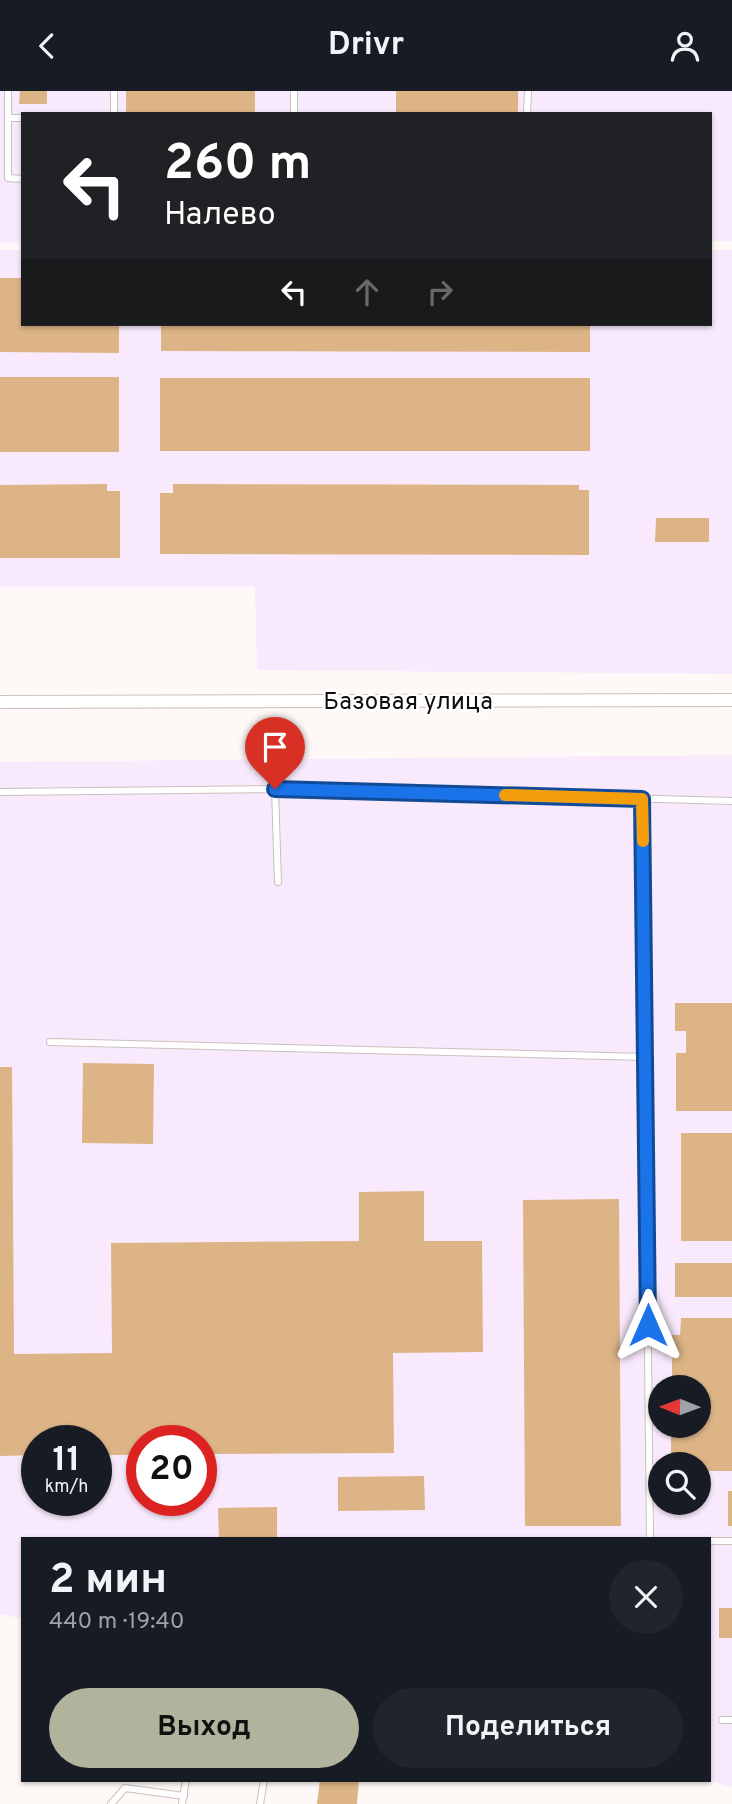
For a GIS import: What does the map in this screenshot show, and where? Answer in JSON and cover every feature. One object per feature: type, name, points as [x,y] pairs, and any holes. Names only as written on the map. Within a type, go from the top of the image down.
[{"type":"street","name":"Базовая улица","points":[[0,702],[732,700]]},
{"type":"lane","points":[[8,91],[8,178],[21,179]]},
{"type":"lane","points":[[114,91],[114,112]]},
{"type":"lane","points":[[294,91],[294,112]]},
{"type":"lane","points":[[527,112],[528,91]]},
{"type":"lane","points":[[8,118],[21,118]]},
{"type":"lane","points":[[275,789],[278,882]]},
{"type":"lane","points":[[0,792],[275,789],[732,801]]},
{"type":"lane","points":[[642,799],[650,1537]]},
{"type":"lane","points":[[50,1042],[646,1058]]},
{"type":"lane","points":[[711,1541],[732,1541]]},
{"type":"lane","points":[[722,1720],[732,1720]]},
{"type":"lane","points":[[182,1804],[186,1782]]},
{"type":"lane","points":[[260,1804],[264,1782]]},
{"type":"lane","points":[[111,1804],[125,1788],[184,1796]]},
{"type":"shaded area","points":[[0,91],[732,91],[732,241],[712,241],[712,112],[21,112],[21,243],[0,243]]},
{"type":"shaded area","points":[[0,250],[21,250],[21,326],[712,326],[712,250],[732,250],[732,674],[257,670],[255,587],[0,587]]},
{"type":"shaded area","points":[[732,755],[732,1787],[711,1781],[711,1537],[21,1537],[21,1619],[0,1614],[0,762]]},
{"type":"building","points":[[20,91],[47,91],[47,104],[19,104]]},
{"type":"building","points":[[126,91],[255,91],[255,112],[126,112]]},
{"type":"building","points":[[396,91],[518,91],[518,112],[396,112]]},
{"type":"building","points":[[0,278],[21,278],[21,326],[119,326],[119,353],[0,352]]},
{"type":"building","points":[[161,326],[590,326],[590,352],[161,351]]},
{"type":"building","points":[[0,377],[119,377],[119,452],[0,452]]},
{"type":"building","points":[[160,378],[590,378],[590,451],[160,451]]},
{"type":"building","points":[[107,484],[107,491],[120,491],[120,558],[0,558],[0,485]]},
{"type":"building","points":[[173,484],[579,485],[579,490],[589,490],[589,555],[160,554],[160,493],[173,493]]},
{"type":"building","points":[[656,518],[709,518],[709,542],[655,542]]},
{"type":"building","points":[[675,1003],[732,1003],[732,1111],[676,1111],[676,1053],[686,1053],[686,1031],[675,1031]]},
{"type":"building","points":[[83,1063],[154,1064],[153,1144],[82,1143]]},
{"type":"building","points":[[0,1067],[12,1067],[14,1354],[112,1353],[111,1243],[359,1241],[359,1192],[424,1191],[424,1241],[482,1241],[483,1352],[393,1353],[394,1453],[217,1454],[217,1425],[126,1425],[126,1455],[112,1455],[112,1425],[21,1425],[21,1455],[0,1456]]},
{"type":"building","points":[[681,1133],[732,1133],[732,1241],[681,1241]]},
{"type":"building","points":[[619,1199],[621,1526],[525,1526],[523,1200]]},
{"type":"building","points":[[675,1263],[732,1263],[732,1297],[675,1297]]},
{"type":"building","points":[[681,1318],[732,1318],[732,1471],[711,1471],[711,1452],[671,1452],[671,1439],[711,1438],[711,1375],[672,1375],[672,1335],[680,1335]]},
{"type":"building","points":[[424,1476],[425,1510],[338,1511],[338,1477]]},
{"type":"building","points":[[728,1491],[732,1491],[732,1526],[728,1526]]},
{"type":"building","points":[[277,1507],[277,1537],[219,1537],[218,1508]]},
{"type":"building","points":[[719,1608],[732,1608],[732,1638],[719,1638]]},
{"type":"building","points":[[320,1782],[359,1782],[357,1804],[317,1804]]},
{"type":"slow traffic","points":[[505,795],[642,799],[643,841]]},
{"type":"route","points":[[275,789],[642,799],[648,1325]]}]
